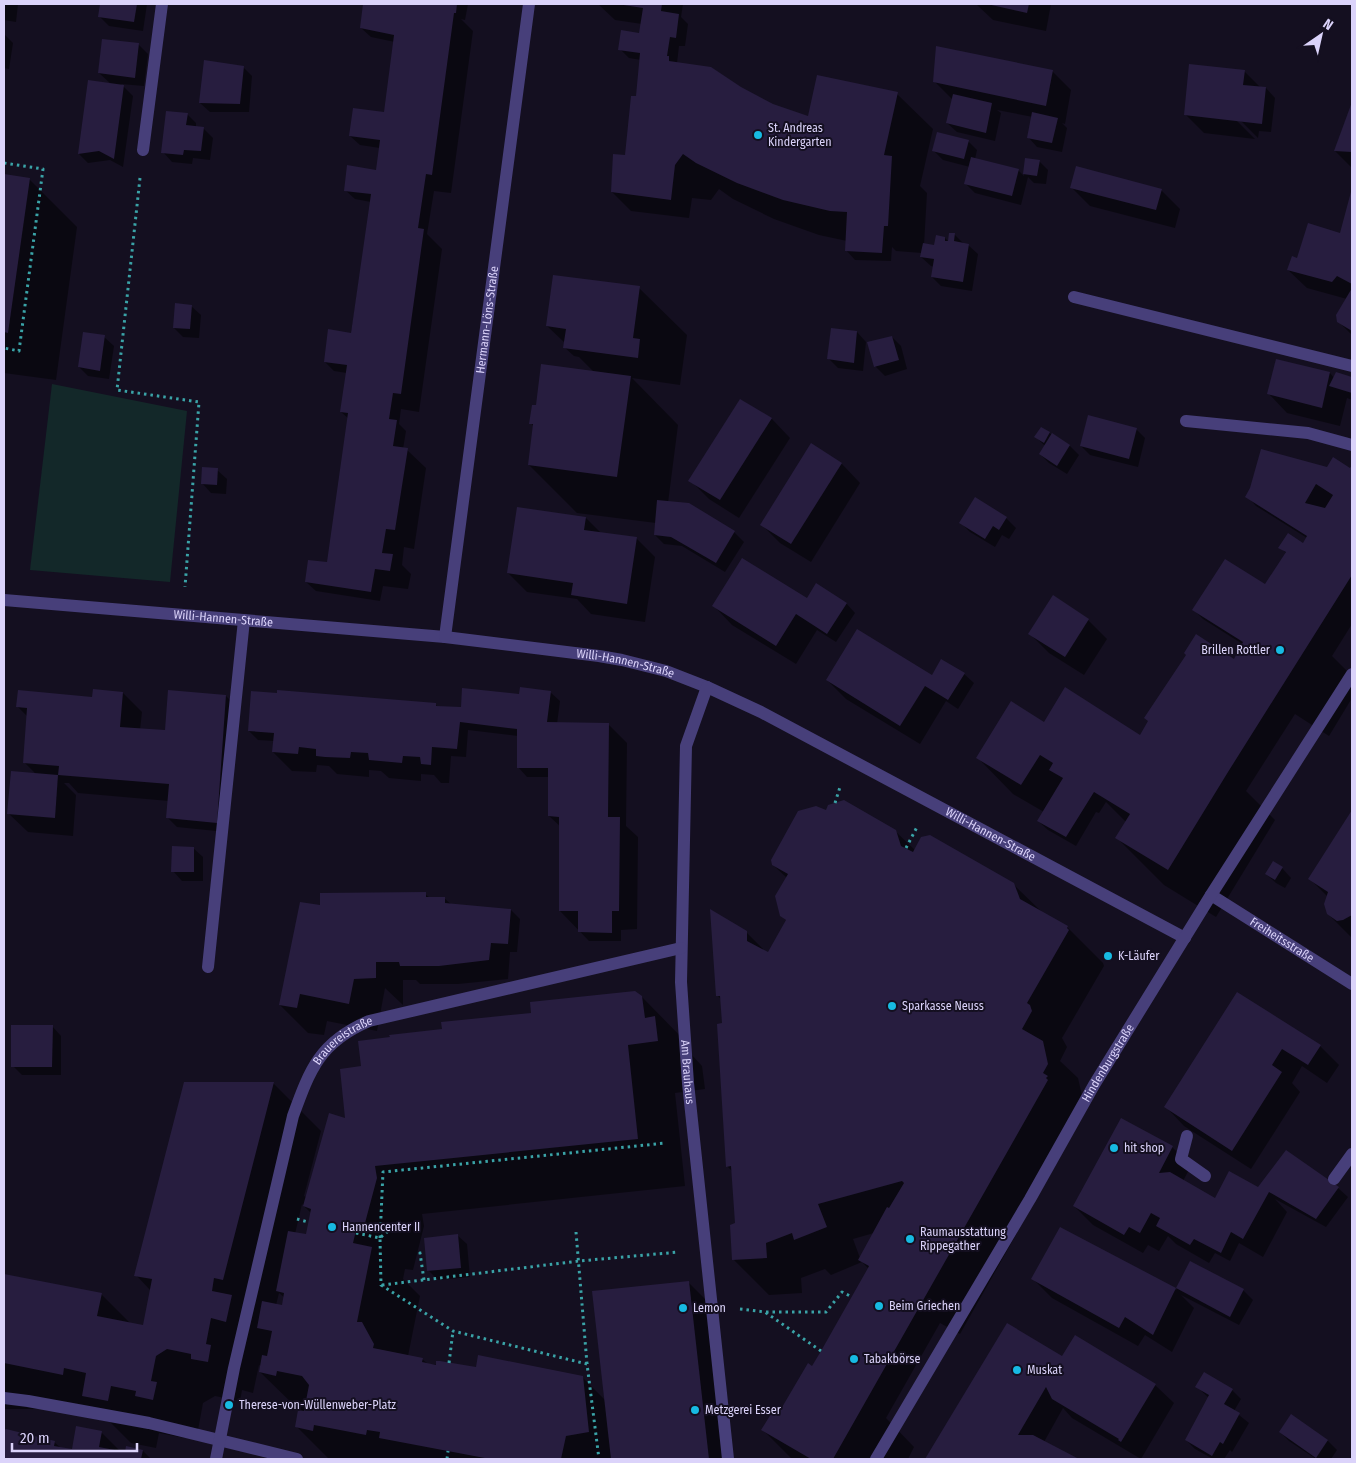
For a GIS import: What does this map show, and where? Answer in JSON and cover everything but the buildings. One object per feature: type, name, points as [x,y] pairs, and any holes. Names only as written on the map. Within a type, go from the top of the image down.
[{"type":"street","points":[[143,150],[162,4]]},
{"type":"street","name":"Hermann-Löns-Straße","points":[[445,637],[529,4]]},
{"type":"street","points":[[1074,297],[1352,366]]},
{"type":"street","points":[[1186,421],[1308,433],[1352,445]]},
{"type":"street","name":"Willi-Hannen-Straße","points":[[4,600],[445,637],[622,660],[666,671],[707,687],[760,712],[1185,938]]},
{"type":"street","points":[[208,967],[244,620]]},
{"type":"street","name":"Hindenburgstraße","points":[[876,1459],[1030,1199],[1094,1085],[1211,895],[1352,674]]},
{"type":"street","name":"Am Brauhaus","points":[[707,687],[686,746],[681,948],[684,1025],[694,1141],[728,1459]]},
{"type":"street","name":"Freiheitsstraße","points":[[1211,895],[1352,984]]},
{"type":"street","name":"Brauereistraße","points":[[219,1440],[293,1116],[312,1068],[330,1045],[343,1034],[369,1021],[681,948]]},
{"type":"street","points":[[1187,1136],[1181,1159],[1205,1176]]},
{"type":"street","points":[[1334,1179],[1352,1154]]},
{"type":"street","points":[[4,1398],[28,1400],[149,1423],[294,1459]]},
{"type":"street","points":[[216,1459],[219,1440]]},
{"type":"path","points":[[143,150],[117,390],[199,402],[182,615]]},
{"type":"path","points":[[4,163],[43,169],[19,351],[4,348]]},
{"type":"path","points":[[906,848],[908,843]]},
{"type":"path","points":[[381,1285],[380,1238],[383,1172],[694,1141]]},
{"type":"path","points":[[380,1238],[399,1222]]},
{"type":"path","points":[[576,1232],[587,1364],[599,1459]]},
{"type":"path","points":[[356,1233],[380,1238]]},
{"type":"path","points":[[381,1285],[579,1261],[705,1250]]},
{"type":"path","points":[[424,1280],[420,1253],[425,1253]]},
{"type":"path","points":[[381,1285],[454,1330],[587,1364]]},
{"type":"path","points":[[712,1307],[766,1312],[826,1312],[842,1292],[852,1297]]},
{"type":"path","points":[[766,1312],[821,1351]]},
{"type":"path","points":[[449,1363],[454,1330]]},
{"type":"path","points":[[446,1459],[448,1452]]},
{"type":"green space","points":[[52,384],[187,411],[170,582],[30,570]]},
{"type":"place","name":"St. Andreas Kindergarten","points":[[758,135]]},
{"type":"place","name":"Brillen Rottler","points":[[1280,650]]},
{"type":"place","name":"K-Läufer","points":[[1108,956]]},
{"type":"place","name":"Sparkasse Neuss","points":[[892,1006]]},
{"type":"place","name":"hit shop","points":[[1114,1148]]},
{"type":"place","name":"Hannencenter II","points":[[332,1227]]},
{"type":"place","name":"Raumausstattung Rippegather","points":[[910,1239]]},
{"type":"place","name":"Beim Griechen","points":[[879,1306]]},
{"type":"place","name":"Lemon","points":[[683,1308]]},
{"type":"place","name":"Tabakbörse","points":[[854,1359]]},
{"type":"place","name":"Muskat","points":[[1017,1370]]},
{"type":"place","name":"Therese-von-Wüllenweber-Platz","points":[[229,1405]]},
{"type":"place","name":"Metzgerei Esser","points":[[695,1410]]}]
